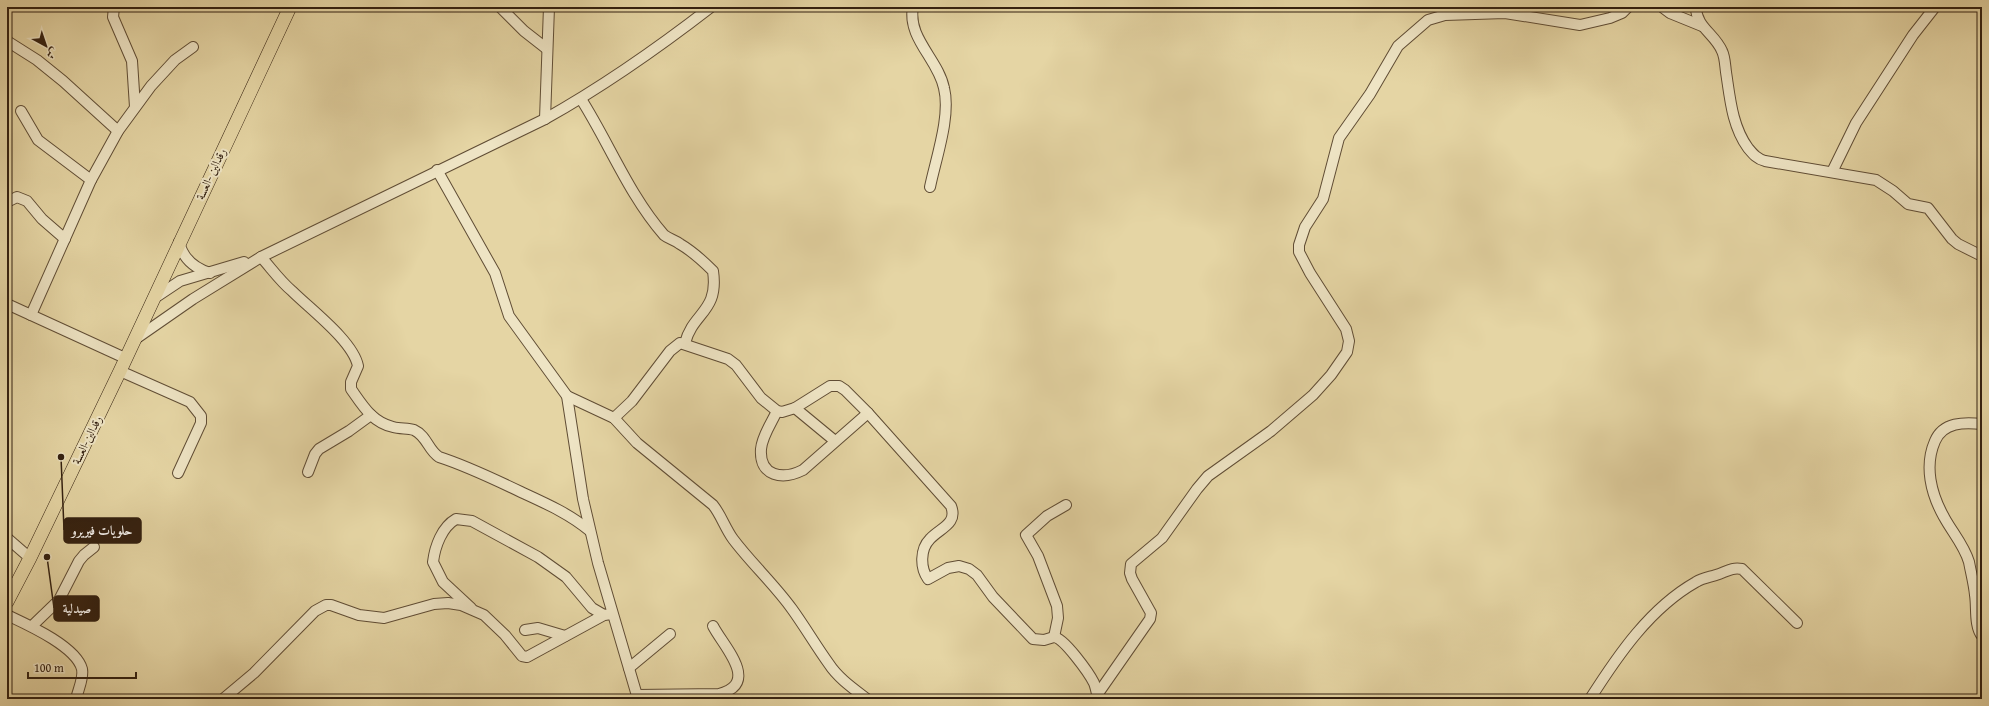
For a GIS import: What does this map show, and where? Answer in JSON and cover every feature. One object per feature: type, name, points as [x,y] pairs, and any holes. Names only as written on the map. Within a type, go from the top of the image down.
[{"type":"main road","name":"رقدالين -العسة","points":[[133,341],[290,7]]},
{"type":"main road","name":"رقدالين-العسة","points":[[7,602],[30,558],[133,341]]},
{"type":"street","points":[[114,7],[113,17],[119,34],[132,61],[135,107]]},
{"type":"street","points":[[500,7],[524,32],[547,49]]},
{"type":"street","points":[[545,119],[549,7]]},
{"type":"street","points":[[133,341],[193,299],[261,256],[545,119],[581,99],[640,60],[711,7]]},
{"type":"street","points":[[913,7],[913,27],[944,87],[945,115],[930,187]]},
{"type":"street","points":[[1098,697],[1150,619],[1151,613],[1132,579],[1130,573],[1131,564],[1162,538],[1208,476],[1271,431],[1313,395],[1331,375],[1347,352],[1349,341],[1346,329],[1310,273],[1299,252],[1299,245],[1305,226],[1323,199],[1340,138],[1370,94],[1398,46],[1428,20],[1445,15],[1505,13],[1580,25],[1610,18],[1622,13],[1628,7]]},
{"type":"street","points":[[1662,7],[1670,13],[1702,26]]},
{"type":"street","points":[[1696,7],[1698,19],[1702,26],[1718,43],[1722,51],[1734,117],[1740,136],[1758,159],[1872,179],[1893,191],[1908,204],[1928,208],[1940,225],[1958,244],[1982,256]]},
{"type":"street","points":[[1832,172],[1856,123],[1913,35],[1935,7]]},
{"type":"street","points":[[7,41],[50,70],[118,131]]},
{"type":"street","points":[[31,315],[92,180],[118,131],[135,107],[175,60],[193,47]]},
{"type":"street","points":[[581,99],[599,128],[624,176],[665,236],[680,244],[701,259],[712,271],[714,290],[710,302],[704,313],[688,333],[685,343]]},
{"type":"street","points":[[22,111],[38,140],[92,180]]},
{"type":"street","points":[[437,170],[494,273],[509,316],[566,396],[590,531],[608,614],[629,668],[638,697],[719,694],[731,690],[737,682],[739,676],[736,662],[713,626]]},
{"type":"street","points":[[7,202],[17,197],[27,201],[42,219],[65,239]]},
{"type":"street","points":[[179,242],[181,250],[190,263],[200,270],[210,273]]},
{"type":"street","points":[[152,300],[172,285],[261,256]]},
{"type":"street","points":[[261,256],[291,290],[317,313],[353,353],[358,366],[351,382],[351,389],[371,415],[385,425],[414,430],[424,437],[434,454],[438,457],[491,478],[560,511],[578,521],[590,531]]},
{"type":"street","points":[[7,304],[125,358]]},
{"type":"street","points":[[614,418],[632,401],[670,351],[675,346],[685,343],[728,359],[736,365],[761,398],[777,411],[782,412],[795,408],[830,386],[839,386],[854,397],[868,412],[946,499],[954,513],[947,526],[930,539],[925,546],[921,561],[928,579],[948,568],[959,566],[970,570],[977,575],[993,597],[1032,639],[1044,640],[1054,637],[1062,640],[1085,669],[1094,684],[1098,697]]},
{"type":"street","points":[[120,371],[190,402],[201,416],[201,423],[178,473]]},
{"type":"street","points":[[566,396],[614,418],[637,443],[713,505],[720,514],[725,526],[733,538],[756,568],[791,607],[829,666],[853,689],[867,699]]},
{"type":"street","points":[[795,408],[835,441]]},
{"type":"street","points":[[777,411],[761,449],[764,464],[771,473],[785,477],[803,470],[868,412]]},
{"type":"street","points":[[308,472],[315,454],[319,449],[350,431],[371,415]]},
{"type":"street","points":[[1982,424],[1958,423],[1945,428],[1934,443],[1930,457],[1933,495],[1968,560],[1975,595],[1978,626],[1982,636]]},
{"type":"street","points":[[1054,637],[1058,618],[1058,606],[1038,556],[1026,535],[1047,516],[1066,505]]},
{"type":"street","points":[[456,519],[472,521],[538,556],[566,577],[592,608],[608,614],[565,636],[535,654],[522,656],[498,628],[484,615],[471,608],[443,582],[433,562],[437,544],[444,529],[456,519]]},
{"type":"street","points":[[7,538],[30,558]]},
{"type":"street","points":[[32,626],[59,600],[79,561],[94,547]]},
{"type":"street","points":[[1590,699],[1638,630],[1670,601],[1696,581],[1734,568],[1742,569],[1797,623]]},
{"type":"street","points":[[223,699],[254,673],[315,612],[326,606],[332,605],[359,614],[380,618],[434,604],[448,603],[471,608]]},
{"type":"street","points":[[7,615],[32,626],[63,646],[81,667],[82,673],[76,699]]},
{"type":"street","points":[[525,630],[538,628],[565,636]]},
{"type":"street","points":[[629,668],[670,634]]},
{"type":"place","name":"حلويات فيريرو","points":[[61,457]]},
{"type":"place","name":"صيدلية","points":[[47,557]]}]
